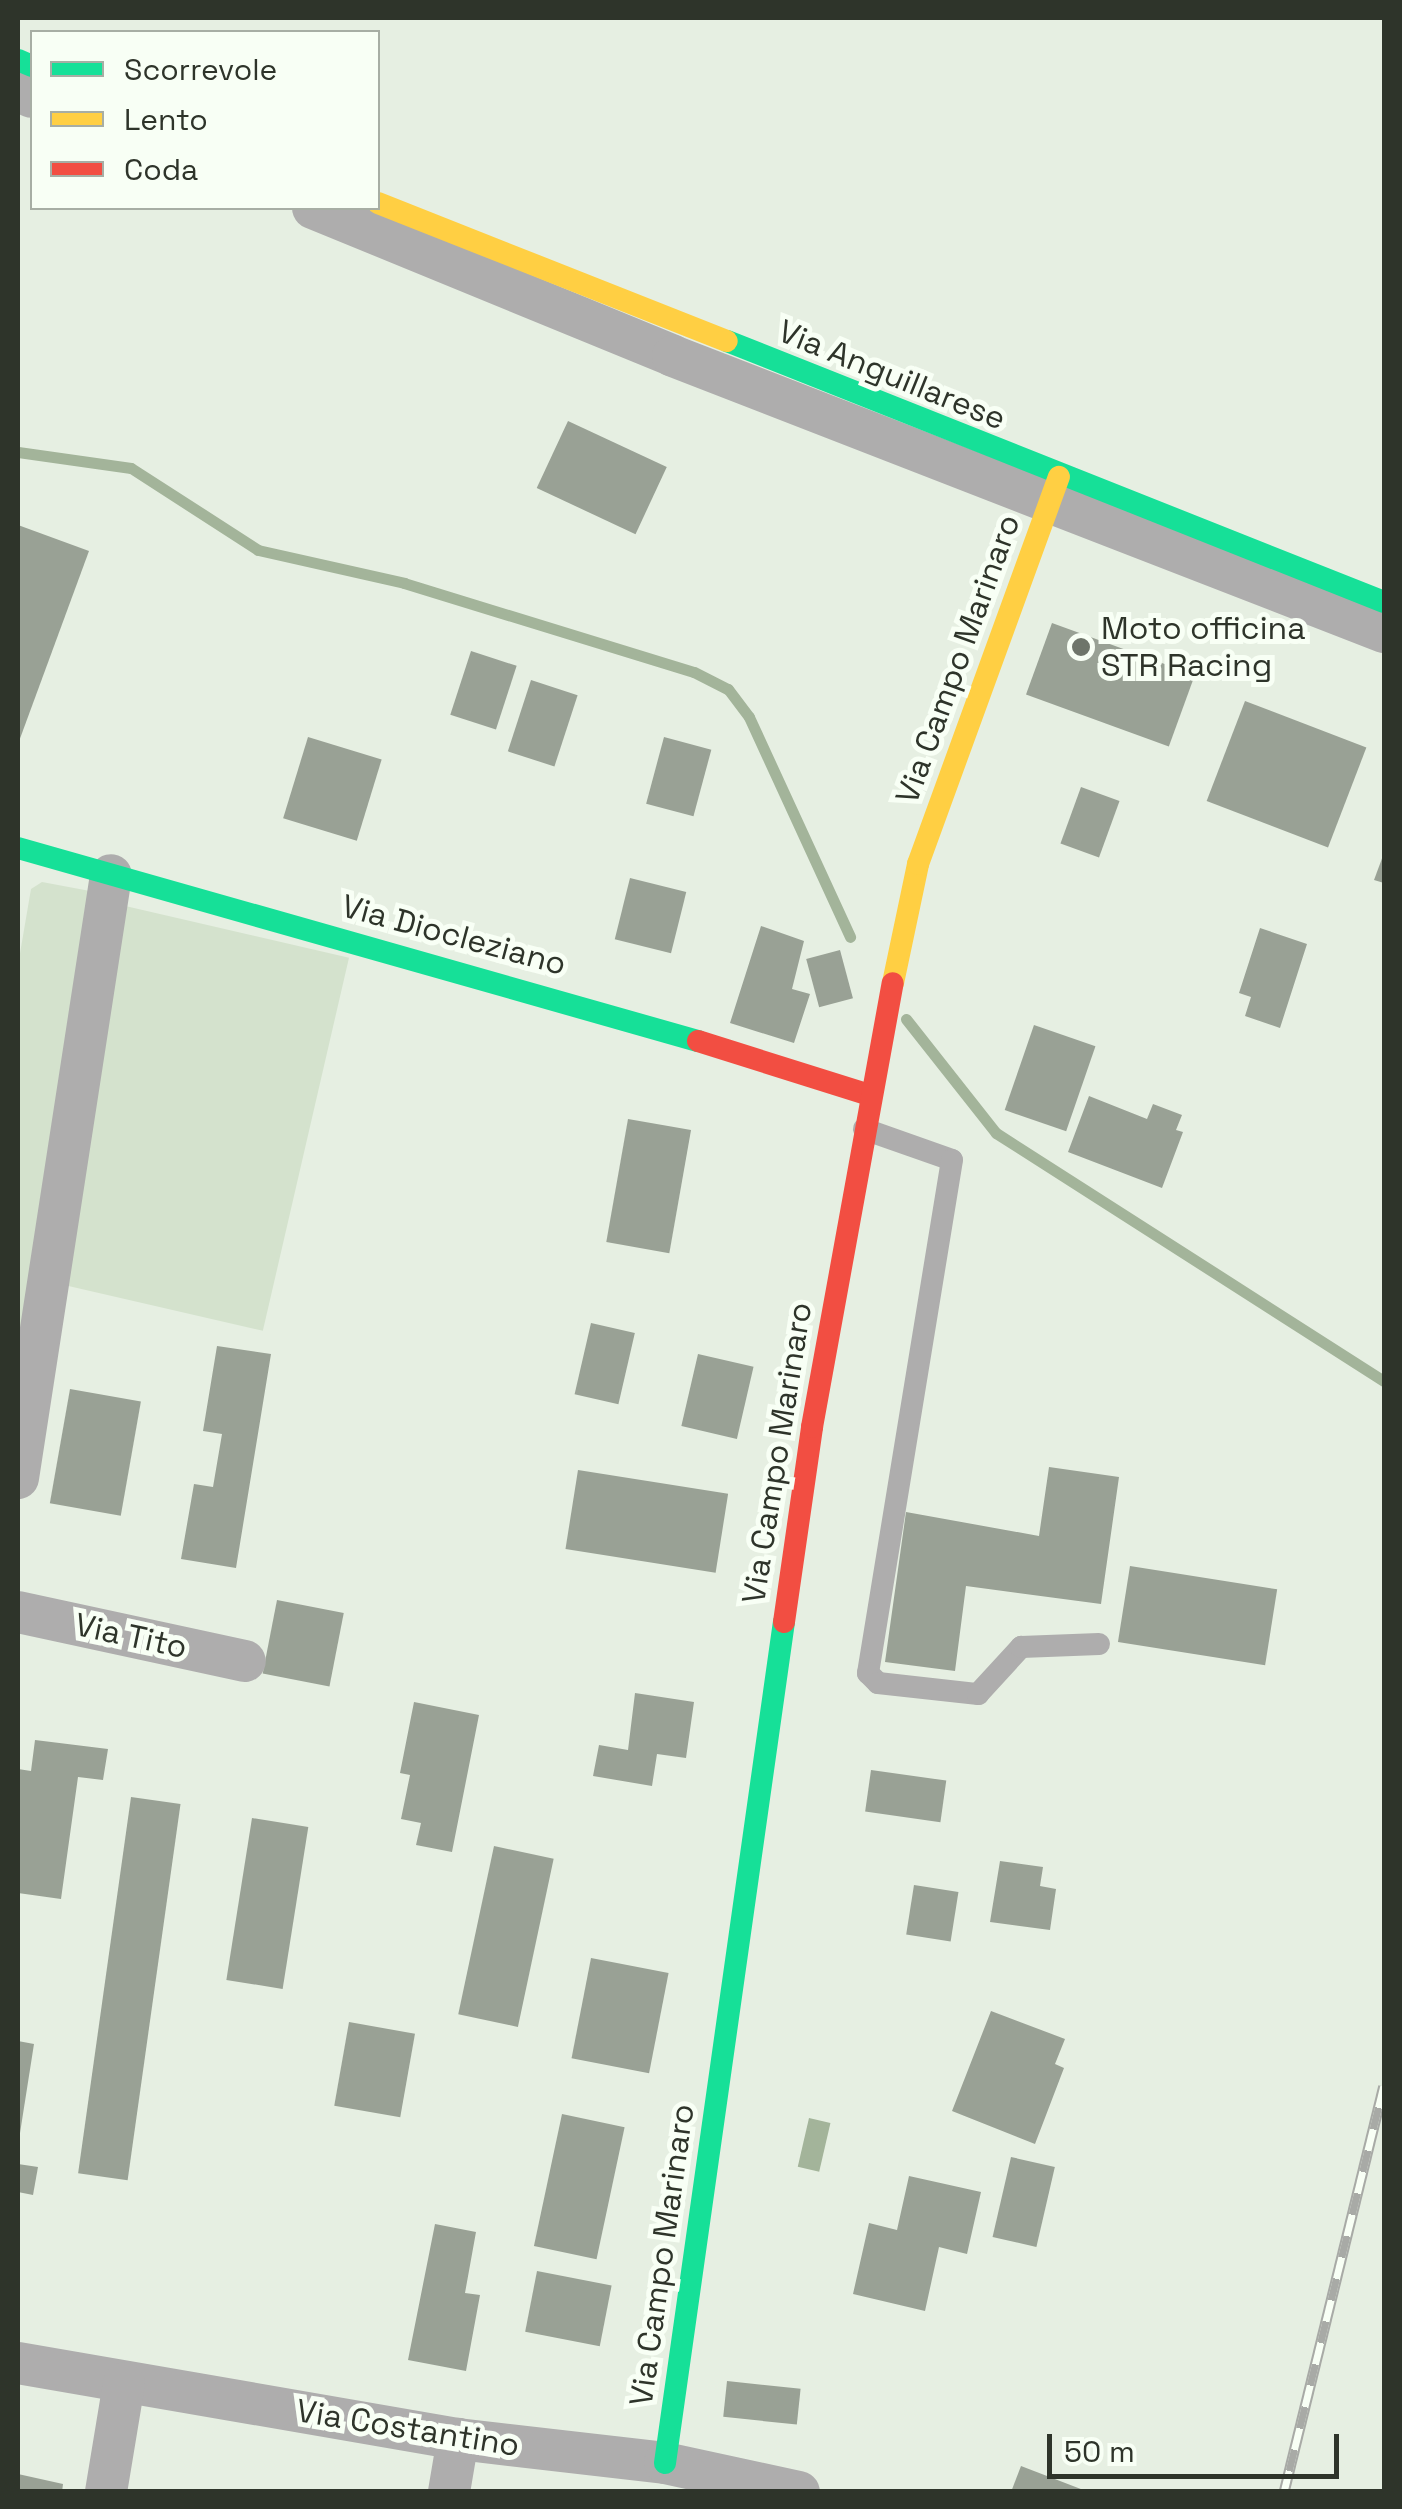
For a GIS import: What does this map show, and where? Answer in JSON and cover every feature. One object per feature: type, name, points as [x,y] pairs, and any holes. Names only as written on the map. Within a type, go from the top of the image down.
[{"type":"street","name":"Via Anguillarese","points":[[380,204],[1054,489],[1384,602]]},
{"type":"street","points":[[318,210],[1054,489],[1384,632]]},
{"type":"street","name":"Via Campo Marinaro","points":[[665,2463],[812,1426],[869,1095],[918,864],[1054,489]]},
{"type":"street","name":"Via Diocleziano","points":[[18,852],[112,874],[592,1006],[869,1095]]},
{"type":"street","points":[[18,1478],[112,874]]},
{"type":"street","name":"Via Tito","points":[[18,1612],[245,1660]]},
{"type":"street","name":"Via Costantino","points":[[18,2363],[458,2439],[665,2463],[798,2492]]},
{"type":"street","points":[[106,2492],[124,2382]]},
{"type":"street","points":[[450,2492],[458,2439]]},
{"type":"lane","points":[[864,1129],[952,1160],[868,1673],[878,1683],[978,1694],[1021,1647],[1098,1644]]},
{"type":"shaded area","points":[[42,882],[90,891],[18,1411],[18,965],[31,889]]},
{"type":"shaded area","points":[[121,905],[349,958],[263,1331],[35,1278]]},
{"type":"shaded area","points":[[809,2118],[830,2123],[819,2172],[798,2167]]},
{"type":"building","points":[[568,421],[667,467],[636,534],[537,488]]},
{"type":"building","points":[[18,525],[89,551],[18,744]]},
{"type":"building","points":[[1052,623],[1195,675],[1169,746],[1026,694]]},
{"type":"building","points":[[471,651],[517,666],[496,730],[450,715]]},
{"type":"building","points":[[531,680],[578,695],[554,766],[508,751]]},
{"type":"building","points":[[1245,701],[1366,748],[1328,847],[1207,801]]},
{"type":"building","points":[[308,737],[382,760],[357,841],[283,818]]},
{"type":"building","points":[[664,737],[711,750],[693,816],[646,804]]},
{"type":"building","points":[[1081,787],[1120,801],[1099,857],[1060,843]]},
{"type":"building","points":[[1384,853],[1384,883],[1374,880]]},
{"type":"building","points":[[630,878],[686,892],[671,953],[615,939]]},
{"type":"building","points":[[761,926],[804,941],[792,989],[810,994],[794,1043],[730,1023]]},
{"type":"building","points":[[1260,928],[1307,944],[1280,1028],[1245,1016],[1251,997],[1239,993]]},
{"type":"building","points":[[840,950],[853,998],[819,1007],[806,959]]},
{"type":"building","points":[[1034,1025],[1095,1046],[1066,1131],[1005,1110]]},
{"type":"building","points":[[1089,1096],[1147,1119],[1153,1104],[1182,1115],[1176,1130],[1183,1132],[1162,1188],[1068,1152]]},
{"type":"building","points":[[628,1119],[691,1130],[669,1253],[606,1242]]},
{"type":"building","points":[[591,1323],[635,1333],[618,1404],[575,1394]]},
{"type":"building","points":[[217,1346],[271,1354],[236,1568],[181,1559],[194,1484],[213,1487],[222,1434],[203,1431]]},
{"type":"building","points":[[698,1354],[754,1367],[737,1439],[681,1426]]},
{"type":"building","points":[[70,1389],[141,1402],[121,1516],[50,1503]]},
{"type":"building","points":[[1049,1467],[1119,1477],[1101,1604],[966,1586],[955,1671],[885,1662],[906,1512],[1039,1536]]},
{"type":"building","points":[[578,1470],[728,1494],[716,1573],[565,1549]]},
{"type":"building","points":[[1130,1566],[1277,1589],[1265,1665],[1118,1642]]},
{"type":"building","points":[[277,1600],[344,1613],[329,1687],[263,1674]]},
{"type":"building","points":[[635,1693],[694,1702],[686,1758],[657,1754],[652,1786],[593,1776],[599,1745],[628,1750]]},
{"type":"building","points":[[414,1702],[479,1715],[452,1852],[416,1845],[421,1823],[401,1819],[410,1775],[400,1773]]},
{"type":"building","points":[[35,1740],[108,1749],[103,1780],[78,1777],[61,1899],[18,1893],[18,1769],[31,1771]]},
{"type":"building","points":[[871,1770],[946,1781],[940,1822],[865,1812]]},
{"type":"building","points":[[131,1797],[181,1804],[128,2180],[78,2173]]},
{"type":"building","points":[[252,1818],[308,1827],[283,1989],[226,1980]]},
{"type":"building","points":[[494,1846],[554,1859],[518,2027],[458,2014]]},
{"type":"building","points":[[1000,1861],[1043,1867],[1040,1886],[1056,1889],[1050,1930],[990,1922]]},
{"type":"building","points":[[914,1885],[958,1892],[951,1941],[906,1934]]},
{"type":"building","points":[[591,1958],[669,1973],[649,2073],[572,2058]]},
{"type":"building","points":[[991,2011],[1065,2039],[1055,2064],[1064,2068],[1035,2144],[952,2111]]},
{"type":"building","points":[[349,2022],[415,2034],[400,2117],[334,2106]]},
{"type":"building","points":[[18,2041],[34,2044],[20,2133],[18,2133]]},
{"type":"building","points":[[562,2114],[625,2127],[597,2259],[534,2246]]},
{"type":"building","points":[[1011,2157],[1055,2167],[1036,2247],[993,2237]]},
{"type":"building","points":[[18,2164],[38,2167],[33,2195],[18,2192]]},
{"type":"building","points":[[909,2176],[981,2192],[967,2254],[939,2247],[925,2311],[853,2294],[869,2223],[897,2230]]},
{"type":"building","points":[[435,2224],[476,2232],[465,2293],[480,2295],[466,2371],[408,2360]]},
{"type":"building","points":[[537,2271],[612,2286],[600,2346],[525,2332]]},
{"type":"building","points":[[727,2381],[801,2389],[797,2425],[723,2417]]},
{"type":"building","points":[[1021,2466],[1086,2491],[1086,2492],[1011,2492]]},
{"type":"building","points":[[18,2474],[63,2484],[62,2492],[18,2492]]},
{"type":"waterway","points":[[18,452],[131,468],[258,550],[404,583],[694,672],[728,689],[749,717],[850,937]]},
{"type":"waterway","points":[[906,1019],[996,1133],[1384,1381]]},
{"type":"railway","points":[[1284,2492],[1384,2086]]},
{"type":"traffic: fast","points":[[18,60],[30,65]]},
{"type":"traffic: fast","points":[[727,341],[1384,602]]},
{"type":"traffic: fast","points":[[18,848],[698,1041]]},
{"type":"traffic: fast","points":[[665,2463],[784,1622]]},
{"type":"traffic: slow","points":[[380,204],[727,341]]},
{"type":"traffic: slow","points":[[893,983],[918,864],[1059,477]]},
{"type":"traffic: jam","points":[[784,1622],[812,1427],[893,983]]},
{"type":"traffic: jam","points":[[698,1041],[869,1095]]},
{"type":"place","name":"Moto officina STR Racing","points":[[1081,647]]}]
